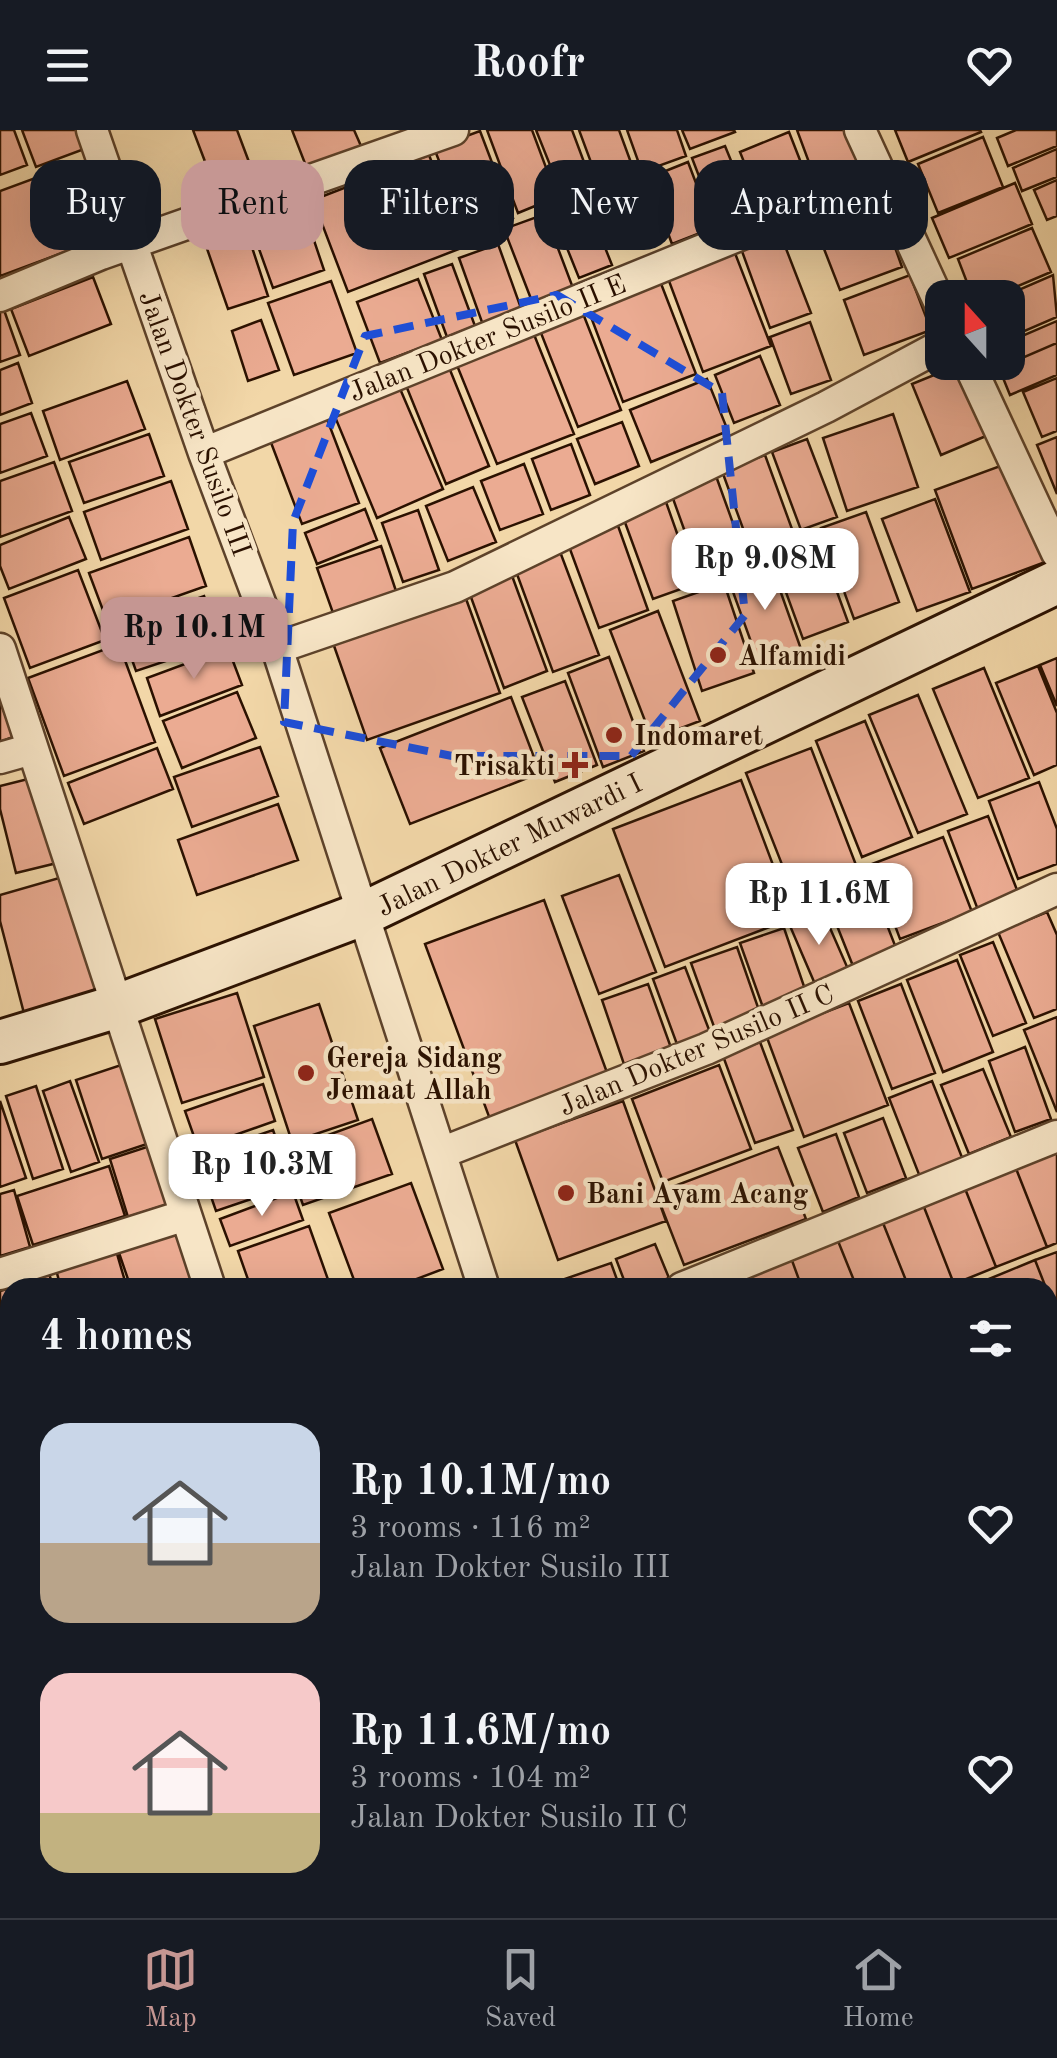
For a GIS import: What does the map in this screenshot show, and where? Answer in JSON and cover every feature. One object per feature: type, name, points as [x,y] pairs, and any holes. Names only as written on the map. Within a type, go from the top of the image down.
[{"type":"street","name":"Jalan Dokter Susilo III","points":[[92,130],[103,160]]},
{"type":"street","points":[[161,233],[453,130]]},
{"type":"street","points":[[860,130],[874,160]]},
{"type":"street","points":[[0,296],[115,250]]},
{"type":"street","name":"Jalan Dokter Susilo III","points":[[134,250],[277,648],[366,913],[481,1278]]},
{"type":"street","name":"Jalan Dokter Susilo II E","points":[[204,453],[703,250]]},
{"type":"street","points":[[915,250],[929,280]]},
{"type":"street","points":[[277,648],[455,587],[826,407],[925,354]]},
{"type":"street","points":[[976,380],[1057,553]]},
{"type":"street","name":"Jalan Dokter Muwardi I","points":[[0,1042],[115,1006],[366,913],[1057,582]]},
{"type":"street","points":[[0,649],[207,1278]]},
{"type":"street","points":[[0,758],[32,749]]},
{"type":"street","name":"Jalan Dokter Susilo II C","points":[[440,1154],[706,1049],[1057,889]]},
{"type":"street","points":[[707,1278],[1057,1136]]},
{"type":"street","points":[[0,1274],[186,1215]]},
{"type":"highlighted area","points":[[557,295],[722,393],[745,615],[631,756],[452,756],[284,722],[293,522],[365,336]]},
{"type":"building","points":[[0,130],[14,130],[27,165],[0,175]]},
{"type":"building","points":[[22,130],[81,130],[87,148],[55,160],[33,160]]},
{"type":"building","points":[[193,130],[237,130],[248,160],[204,160]]},
{"type":"building","points":[[292,130],[354,130],[361,146],[322,160],[304,160]]},
{"type":"building","points":[[487,130],[532,130],[543,160],[534,160],[534,206],[518,213],[514,202],[514,160],[498,160]]},
{"type":"building","points":[[536,130],[572,130],[583,160],[548,160]]},
{"type":"building","points":[[579,130],[619,130],[630,160],[590,160]]},
{"type":"building","points":[[627,130],[677,130],[686,156],[674,160],[638,160]]},
{"type":"building","points":[[682,130],[734,130],[735,132],[690,149]]},
{"type":"building","points":[[797,130],[855,130],[866,160],[808,160]]},
{"type":"building","points":[[895,130],[981,132],[913,160],[907,160]]},
{"type":"building","points":[[1016,130],[1057,130],[1057,146],[1008,166],[997,138]]},
{"type":"building","points":[[480,131],[491,160],[439,160],[434,148]]},
{"type":"building","points":[[789,132],[800,160],[743,160],[740,152]]},
{"type":"building","points":[[983,137],[1003,187],[938,213],[928,188],[928,160]]},
{"type":"building","points":[[725,146],[731,160],[694,160],[694,163],[692,158]]},
{"type":"building","points":[[1057,149],[1057,177],[1022,191],[1013,168]]},
{"type":"building","points":[[688,162],[694,178],[694,235],[674,243],[674,168]]},
{"type":"building","points":[[30,180],[30,250],[70,250],[0,276],[0,191]]},
{"type":"building","points":[[1057,180],[1057,216],[1047,220],[1034,190]]},
{"type":"building","points":[[1015,183],[1032,224],[949,258],[932,218]]},
{"type":"building","points":[[344,188],[344,250],[456,250],[348,292],[324,229],[324,196]]},
{"type":"building","points":[[534,218],[534,250],[559,250],[573,288],[533,304],[512,250],[514,225]]},
{"type":"building","points":[[1032,228],[1051,272],[1025,283],[1025,280],[966,280],[958,259]]},
{"type":"building","points":[[207,250],[253,250],[268,296],[228,309]]},
{"type":"building","points":[[259,250],[317,250],[324,270],[273,288]]},
{"type":"building","points":[[481,250],[500,250],[522,311],[483,325],[459,258]]},
{"type":"building","points":[[568,250],[606,250],[612,265],[579,278]]},
{"type":"building","points":[[734,250],[771,346],[703,372],[666,273]]},
{"type":"building","points":[[742,250],[787,250],[811,313],[770,328]]},
{"type":"building","points":[[824,250],[896,250],[902,267],[840,290]]},
{"type":"building","points":[[452,264],[475,326],[447,337],[424,274]]},
{"type":"building","points":[[910,275],[925,314],[925,332],[864,355],[844,300]]},
{"type":"building","points":[[1053,275],[1057,317],[1025,331],[1025,287]]},
{"type":"building","points":[[93,277],[111,324],[29,356],[11,309]]},
{"type":"building","points":[[418,279],[442,340],[380,363],[357,302]]},
{"type":"building","points":[[331,281],[357,353],[294,375],[268,303]]},
{"type":"building","points":[[660,281],[696,374],[623,402],[588,309]]},
{"type":"building","points":[[4,310],[20,355],[0,362],[0,312]]},
{"type":"building","points":[[582,311],[621,410],[578,427],[539,328]]},
{"type":"building","points":[[261,320],[279,370],[248,381],[232,331]]},
{"type":"building","points":[[1057,321],[1057,343],[1025,357],[1025,335]]},
{"type":"building","points":[[810,322],[831,380],[791,394],[770,337]]},
{"type":"building","points":[[533,332],[574,434],[497,464],[456,363]]},
{"type":"building","points":[[1057,343],[1057,375],[1010,395],[1004,380],[1025,380],[1025,357]]},
{"type":"building","points":[[760,356],[780,405],[734,423],[715,375]]},
{"type":"building","points":[[18,363],[32,403],[0,415],[0,370]]},
{"type":"building","points":[[448,365],[489,466],[446,484],[405,383]]},
{"type":"building","points":[[1057,378],[1057,431],[1042,437],[1023,392]]},
{"type":"building","points":[[707,379],[728,431],[651,462],[630,410]]},
{"type":"building","points":[[925,379],[962,380],[986,436],[941,455],[912,384]]},
{"type":"building","points":[[127,381],[145,429],[60,460],[43,411]]},
{"type":"building","points":[[398,384],[443,489],[377,518],[333,412]]},
{"type":"building","points":[[31,413],[47,456],[0,473],[0,424]]},
{"type":"building","points":[[893,414],[918,487],[847,511],[823,438]]},
{"type":"building","points":[[327,419],[359,503],[302,524],[270,440]]},
{"type":"building","points":[[622,422],[639,466],[595,484],[577,439]]},
{"type":"building","points":[[149,434],[164,476],[84,503],[69,462]]},
{"type":"building","points":[[1057,437],[1057,494],[1037,445]]},
{"type":"building","points":[[807,439],[837,517],[801,530],[772,452]]},
{"type":"building","points":[[571,444],[590,495],[551,510],[532,459]]},
{"type":"building","points":[[765,455],[796,540],[753,556],[722,471]]},
{"type":"building","points":[[54,462],[72,511],[0,537],[0,481]]},
{"type":"building","points":[[1011,462],[1048,561],[972,589],[935,490]]},
{"type":"building","points":[[524,464],[543,514],[500,530],[481,481]]},
{"type":"building","points":[[716,476],[748,565],[703,582],[671,493]]},
{"type":"building","points":[[171,481],[188,529],[101,560],[84,512]]},
{"type":"building","points":[[473,487],[496,542],[448,561],[426,506]]},
{"type":"building","points":[[935,499],[970,592],[917,611],[882,519]]},
{"type":"building","points":[[666,502],[695,584],[653,599],[623,517]]},
{"type":"building","points":[[365,509],[377,540],[317,564],[305,533]]},
{"type":"building","points":[[418,510],[439,570],[403,582],[382,523]]},
{"type":"building","points":[[866,512],[899,602],[854,619],[821,528]]},
{"type":"building","points":[[69,517],[86,559],[9,589],[0,566],[0,545]]},
{"type":"building","points":[[617,523],[648,610],[599,628],[567,541]]},
{"type":"building","points":[[189,537],[206,586],[107,621],[89,573]]},
{"type":"building","points":[[817,537],[848,622],[803,639],[772,554]]},
{"type":"building","points":[[381,546],[396,591],[333,613],[317,568]]},
{"type":"building","points":[[559,549],[599,655],[553,672],[514,566]]},
{"type":"building","points":[[770,562],[801,649],[759,664],[728,578]]},
{"type":"building","points":[[78,570],[105,640],[30,668],[4,598]]},
{"type":"building","points":[[511,573],[547,671],[504,688],[468,589]]},
{"type":"building","points":[[724,583],[754,673],[702,691],[673,601]]},
{"type":"building","points":[[204,596],[220,643],[136,671],[120,626]]},
{"type":"building","points":[[465,596],[500,693],[367,740],[333,643]]},
{"type":"building","points":[[658,611],[700,721],[652,739],[610,630]]},
{"type":"building","points":[[119,644],[155,742],[64,776],[28,678]]},
{"type":"building","points":[[228,648],[242,685],[160,716],[147,678]]},
{"type":"building","points":[[609,657],[644,751],[603,767],[568,673]]},
{"type":"building","points":[[1057,658],[1057,706],[1040,665]]},
{"type":"building","points":[[1038,666],[1057,713],[1057,765],[1034,775],[996,683]]},
{"type":"building","points":[[984,668],[1029,778],[978,798],[933,689]]},
{"type":"building","points":[[565,681],[597,765],[555,782],[522,697]]},
{"type":"building","points":[[237,692],[256,738],[182,768],[163,721]]},
{"type":"building","points":[[918,695],[967,814],[918,833],[869,715]]},
{"type":"building","points":[[511,697],[540,773],[410,824],[380,748]]},
{"type":"building","points":[[0,700],[13,737],[0,742]]},
{"type":"building","points":[[865,721],[912,837],[862,857],[816,741]]},
{"type":"building","points":[[260,747],[278,796],[192,827],[174,777]]},
{"type":"building","points":[[157,748],[173,789],[84,824],[68,783]]},
{"type":"building","points":[[811,748],[856,865],[792,890],[746,773]]},
{"type":"building","points":[[36,777],[57,863],[16,873],[0,809],[0,786]]},
{"type":"building","points":[[741,780],[793,918],[665,967],[613,829]]},
{"type":"building","points":[[1039,782],[1057,829],[1057,864],[1018,879],[989,801]]},
{"type":"building","points":[[278,804],[298,860],[197,895],[178,840]]},
{"type":"building","points":[[988,816],[1019,895],[978,910],[948,831]]},
{"type":"building","points":[[943,837],[972,912],[900,939],[872,864]]},
{"type":"building","points":[[866,871],[896,948],[853,966],[822,888]]},
{"type":"building","points":[[619,875],[656,972],[599,994],[562,896]]},
{"type":"building","points":[[66,876],[99,1002],[26,1021],[0,921],[0,895]]},
{"type":"building","points":[[544,900],[609,1078],[491,1122],[425,944]]},
{"type":"building","points":[[823,912],[848,969],[815,984],[790,926]]},
{"type":"building","points":[[1047,912],[1057,935],[1057,1009],[1034,1018],[998,932]]},
{"type":"building","points":[[784,928],[808,998],[765,1013],[740,943]]},
{"type":"building","points":[[993,942],[1026,1023],[993,1036],[960,955]]},
{"type":"building","points":[[737,947],[762,1019],[717,1035],[691,963]]},
{"type":"building","points":[[957,960],[993,1052],[943,1072],[907,980]]},
{"type":"building","points":[[685,967],[711,1035],[678,1047],[653,979]]},
{"type":"building","points":[[648,984],[674,1056],[627,1073],[602,1000]]},
{"type":"building","points":[[901,984],[935,1073],[892,1089],[858,1001]]},
{"type":"building","points":[[237,993],[264,1077],[182,1103],[155,1019]]},
{"type":"building","points":[[849,1003],[888,1105],[804,1137],[766,1035]]},
{"type":"building","name":"Gereja Sidang Jemaat Allah","points":[[319,1004],[358,1120],[292,1142],[254,1026]]},
{"type":"building","points":[[1057,1017],[1057,1112],[1024,1030]]},
{"type":"building","points":[[760,1042],[793,1130],[755,1143],[723,1056]]},
{"type":"building","points":[[1025,1047],[1051,1119],[1015,1132],[989,1061]]},
{"type":"building","points":[[130,1062],[156,1141],[102,1159],[76,1080]]},
{"type":"building","points":[[719,1065],[751,1149],[663,1182],[632,1099]]},
{"type":"building","points":[[983,1069],[1011,1137],[969,1154],[941,1085]]},
{"type":"building","points":[[70,1081],[99,1162],[71,1172],[43,1091]]},
{"type":"building","points":[[932,1081],[963,1160],[920,1177],[889,1098]]},
{"type":"building","points":[[263,1084],[275,1121],[198,1148],[185,1111]]},
{"type":"building","points":[[36,1086],[63,1169],[33,1179],[6,1096]]},
{"type":"building","points":[[0,1101],[26,1178],[0,1187]]},
{"type":"building","points":[[623,1101],[666,1221],[558,1260],[515,1140]]},
{"type":"building","points":[[883,1118],[906,1178],[867,1193],[844,1133]]},
{"type":"building","points":[[372,1119],[392,1174],[303,1205],[284,1151]]},
{"type":"building","points":[[273,1130],[292,1185],[216,1211],[197,1156]]},
{"type":"building","points":[[836,1134],[859,1197],[823,1212],[798,1148]]},
{"type":"building","points":[[156,1144],[175,1202],[128,1217],[110,1159]]},
{"type":"building","points":[[778,1147],[806,1219],[684,1265],[656,1193]]},
{"type":"building","points":[[1057,1149],[1057,1243],[1047,1247],[1015,1166]]},
{"type":"building","points":[[109,1166],[125,1216],[33,1245],[17,1196]]},
{"type":"building","points":[[1015,1166],[1047,1247],[996,1267],[964,1186]]},
{"type":"building","points":[[411,1183],[443,1269],[419,1278],[353,1278],[329,1213]]},
{"type":"building","points":[[964,1186],[996,1267],[969,1278],[952,1278],[922,1202]]},
{"type":"building","points":[[14,1190],[30,1247],[0,1256],[0,1194]]},
{"type":"building","points":[[293,1192],[303,1220],[230,1246],[220,1219]]},
{"type":"building","points":[[922,1202],[952,1278],[905,1278],[881,1218]]},
{"type":"building","points":[[881,1218],[905,1278],[853,1278],[836,1236]]},
{"type":"building","points":[[309,1226],[327,1278],[247,1278],[238,1251]]},
{"type":"building","points":[[182,1228],[199,1278],[128,1278],[118,1250]]},
{"type":"building","points":[[836,1236],[853,1278],[798,1278],[790,1255]]},
{"type":"building","points":[[655,1244],[669,1278],[623,1278],[616,1259]]},
{"type":"building","points":[[115,1247],[124,1278],[58,1278],[55,1266]]},
{"type":"building","points":[[1057,1252],[1057,1278],[1042,1278],[1035,1260]]},
{"type":"building","points":[[790,1255],[798,1278],[736,1278]]},
{"type":"building","points":[[1035,1260],[1042,1278],[991,1278]]},
{"type":"building","points":[[611,1263],[616,1278],[568,1278]]},
{"type":"place","name":"Alfamidi","points":[[718,655]]},
{"type":"place","name":"Indomaret","points":[[614,735]]},
{"type":"place","name":"Trisakti","points":[[575,765]]},
{"type":"place","name":"Gereja Sidang Jemaat Allah","points":[[306,1073]]},
{"type":"place","name":"Bani Ayam Acang","points":[[566,1193]]}]
